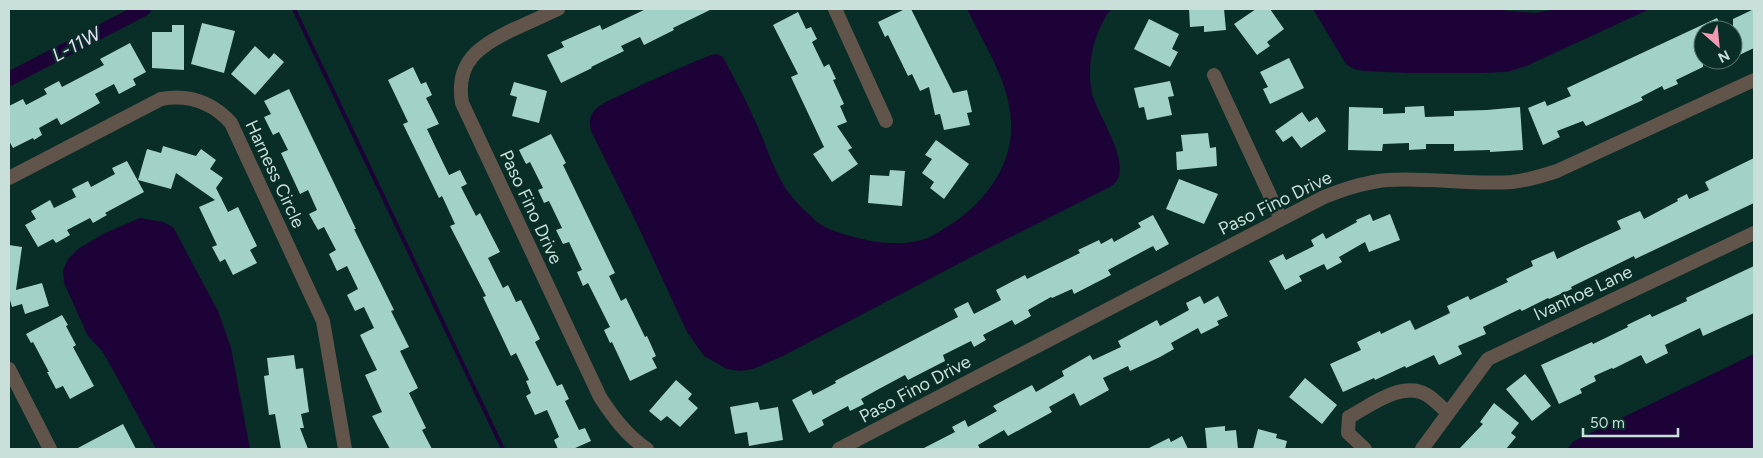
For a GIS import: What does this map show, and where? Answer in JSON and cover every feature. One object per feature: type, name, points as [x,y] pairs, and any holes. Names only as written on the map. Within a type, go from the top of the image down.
[{"type":"street","name":"Paso Fino Drive","points":[[558,9],[482,46],[471,58],[463,75],[461,84],[462,103],[600,397],[626,432],[648,449]]},
{"type":"street","points":[[835,9],[886,121]]},
{"type":"street","points":[[1214,75],[1281,219]]},
{"type":"street","name":"Paso Fino Drive","points":[[839,449],[1324,197],[1368,183],[1413,180],[1503,182],[1536,178],[1557,171],[1754,80]]},
{"type":"street","name":"Harness Circle","points":[[9,178],[162,99],[195,99],[219,111],[231,123],[323,321],[345,449]]},
{"type":"street","name":"Ivanhoe Lane","points":[[1422,449],[1488,359],[1754,233]]},
{"type":"street","points":[[9,369],[50,449]]},
{"type":"street","points":[[1365,449],[1348,433],[1349,416],[1385,398],[1406,389],[1427,394],[1448,413]]},
{"type":"shaded area","points":[[967,9],[1111,9],[1100,27],[1096,38],[1091,60],[1090,82],[1095,102],[1115,145],[1118,156],[1120,166],[1117,181],[1110,187],[977,254],[783,356],[753,369],[740,371],[727,369],[704,356],[687,332],[591,131],[590,120],[593,112],[609,100],[717,54],[723,57],[741,91],[783,184],[811,217],[827,228],[859,238],[889,243],[919,241],[930,237],[959,219],[983,197],[1001,169],[1011,138],[1009,106],[1001,77]]},
{"type":"shaded area","points":[[1313,9],[1497,9],[1535,13],[1557,9],[1650,9],[1526,66],[1507,72],[1409,73],[1364,71],[1354,69],[1346,64]]},
{"type":"shaded area","points":[[140,218],[163,222],[173,227],[218,311],[231,348],[250,449],[156,449],[102,351],[88,336],[64,283],[63,270],[68,259],[78,249],[105,233]]},
{"type":"shaded area","points":[[1754,354],[1754,449],[1567,449],[1574,441]]},
{"type":"building","points":[[646,9],[712,9],[644,45],[640,37],[621,46],[624,51],[561,83],[547,55],[564,47],[561,42],[600,25],[602,30]]},
{"type":"building","points":[[905,9],[911,9],[953,93],[967,90],[972,112],[967,113],[970,125],[944,130],[940,114],[935,115],[929,87],[920,91],[912,74],[908,76],[888,35],[885,37],[878,22]]},
{"type":"building","points":[[1189,9],[1224,9],[1226,30],[1204,32],[1204,26],[1190,27]]},
{"type":"building","points":[[1256,9],[1270,9],[1284,29],[1267,42],[1270,46],[1257,55],[1234,24]]},
{"type":"building","points":[[1754,9],[1754,48],[1743,53],[1743,20],[1733,19]]},
{"type":"building","points":[[798,12],[806,29],[811,27],[817,39],[812,42],[824,67],[829,64],[836,79],[833,80],[844,104],[840,106],[847,122],[837,126],[852,148],[848,150],[858,164],[832,182],[813,154],[824,147],[791,77],[798,74],[773,25]]},
{"type":"building","points":[[1149,19],[1179,34],[1172,49],[1178,52],[1170,67],[1134,49]]},
{"type":"building","points":[[202,23],[235,31],[224,73],[191,64]]},
{"type":"building","points":[[172,25],[184,25],[184,70],[152,68],[152,32],[172,32]]},
{"type":"building","points":[[1693,29],[1693,70],[1697,70],[1676,80],[1678,84],[1664,90],[1662,86],[1641,97],[1643,100],[1586,126],[1583,121],[1557,131],[1560,137],[1543,145],[1528,108],[1545,101],[1547,106],[1571,96],[1567,88]]},
{"type":"building","points":[[130,43],[146,72],[133,79],[136,85],[119,94],[114,84],[95,94],[100,103],[61,125],[57,118],[39,128],[42,135],[13,148],[9,141],[9,106],[23,99],[26,105],[47,94],[44,89],[59,81],[62,87],[104,65],[100,59]]},
{"type":"building","points":[[255,46],[269,59],[274,53],[284,62],[255,95],[231,74]]},
{"type":"building","points":[[1289,58],[1304,88],[1270,104],[1263,89],[1268,87],[1260,72]]},
{"type":"building","points":[[413,67],[421,84],[426,82],[432,95],[426,98],[439,124],[427,129],[449,175],[460,170],[467,184],[461,187],[476,216],[480,213],[500,252],[488,258],[503,288],[508,285],[516,302],[521,300],[540,339],[535,342],[557,386],[562,384],[569,399],[565,401],[579,430],[585,428],[591,441],[573,449],[558,449],[554,440],[559,437],[547,410],[535,415],[526,396],[531,393],[526,381],[529,380],[516,353],[511,356],[483,297],[486,296],[450,226],[455,224],[442,196],[439,198],[403,124],[408,122],[388,80]]},
{"type":"building","points":[[1170,81],[1174,96],[1168,97],[1172,115],[1147,120],[1144,107],[1139,108],[1134,88]]},
{"type":"building","points":[[514,82],[547,91],[539,123],[512,116],[517,97],[510,95]]},
{"type":"building","points":[[289,89],[394,310],[391,311],[409,347],[400,351],[418,388],[409,393],[426,428],[422,430],[432,449],[390,449],[372,416],[382,412],[365,375],[377,370],[360,335],[374,328],[364,307],[355,311],[347,295],[358,289],[347,266],[337,271],[329,254],[336,250],[324,227],[318,230],[309,214],[317,210],[308,190],[300,194],[281,153],[288,150],[279,132],[273,135],[264,117],[271,114],[264,101]]},
{"type":"building","points":[[1424,106],[1425,117],[1454,116],[1454,111],[1520,107],[1523,150],[1490,152],[1490,150],[1454,151],[1454,144],[1426,144],[1426,149],[1409,150],[1409,143],[1383,144],[1382,151],[1348,150],[1349,107],[1383,108],[1383,114],[1405,113],[1405,107]]},
{"type":"building","points":[[1302,112],[1309,122],[1317,117],[1326,131],[1301,148],[1292,136],[1283,142],[1275,131]]},
{"type":"building","points":[[1208,133],[1210,148],[1216,147],[1217,166],[1177,170],[1176,152],[1183,151],[1181,135]]},
{"type":"building","points":[[551,134],[566,163],[563,165],[615,273],[609,276],[621,301],[626,298],[656,356],[652,358],[657,368],[630,381],[612,342],[610,343],[604,330],[610,327],[588,283],[583,286],[577,272],[582,270],[569,242],[563,244],[556,230],[562,228],[549,201],[544,203],[538,190],[543,188],[530,162],[526,164],[519,150]]},
{"type":"building","points":[[936,140],[969,164],[944,199],[930,188],[934,182],[922,173],[932,159],[925,155]]},
{"type":"building","points":[[163,146],[196,156],[201,149],[216,160],[210,169],[223,178],[216,188],[228,212],[238,207],[257,246],[250,250],[257,263],[233,275],[225,259],[220,262],[212,247],[217,245],[199,207],[215,200],[176,173],[171,189],[138,180],[147,149],[161,153]]},
{"type":"building","points":[[1754,158],[1754,203],[1635,259],[1634,256],[1571,287],[1572,289],[1522,311],[1520,309],[1483,327],[1486,334],[1458,346],[1462,354],[1439,365],[1434,355],[1343,392],[1330,364],[1361,350],[1357,342],[1380,331],[1381,334],[1410,320],[1415,330],[1450,313],[1447,306],[1468,296],[1470,300],[1508,282],[1506,279],[1533,266],[1531,261],[1554,251],[1557,259],[1621,229],[1617,221],[1640,211],[1644,219],[1678,201],[1677,199],[1687,194],[1689,199],[1709,190],[1705,182]]},
{"type":"building","points":[[127,161],[144,192],[105,213],[107,215],[93,223],[90,218],[67,230],[70,235],[56,243],[53,239],[38,247],[25,225],[36,219],[31,211],[50,200],[54,208],[76,197],[72,189],[88,181],[91,187],[115,174],[112,168]]},
{"type":"building","points":[[890,170],[905,171],[902,206],[868,203],[870,175],[889,176]]},
{"type":"building","points":[[1179,179],[1218,194],[1204,224],[1166,209]]},
{"type":"building","points":[[1370,214],[1373,221],[1390,214],[1400,240],[1369,252],[1365,242],[1339,257],[1342,262],[1327,270],[1324,264],[1299,276],[1302,281],[1285,290],[1269,261],[1283,254],[1286,260],[1314,246],[1311,240],[1323,233],[1326,239],[1357,222],[1356,220]]},
{"type":"building","points":[[1153,215],[1169,244],[1156,251],[1153,246],[1108,270],[1111,275],[1074,294],[1072,289],[1051,297],[1028,310],[1031,316],[1015,325],[1012,320],[983,335],[986,340],[974,347],[971,341],[943,355],[945,361],[908,380],[905,375],[861,399],[864,404],[850,411],[848,406],[822,420],[824,425],[809,433],[792,400],[811,390],[813,395],[836,383],[835,381],[958,317],[954,309],[968,302],[974,314],[1001,300],[996,290],[1025,275],[1027,279],[1080,253],[1078,250],[1099,240],[1101,244],[1112,238],[1114,242],[1141,227],[1138,223]]},
{"type":"building","points":[[9,245],[22,247],[16,290],[42,283],[49,306],[25,314],[22,304],[12,307],[9,297]]},
{"type":"building","points":[[1754,266],[1754,313],[1703,336],[1700,328],[1665,345],[1668,353],[1646,364],[1641,355],[1594,376],[1596,381],[1580,389],[1582,393],[1559,404],[1541,365],[1592,342],[1593,344],[1650,314],[1652,317],[1687,301],[1686,298]]},
{"type":"building","points":[[1200,296],[1204,304],[1218,296],[1228,316],[1217,321],[1219,325],[1201,334],[1198,328],[1171,343],[1174,349],[1160,357],[1130,371],[1128,366],[1103,378],[1109,390],[1080,406],[1074,393],[1049,407],[1052,412],[1008,436],[1004,430],[978,445],[980,449],[922,449],[955,432],[952,427],[965,420],[968,427],[997,411],[993,406],[1032,385],[1036,392],[1064,376],[1062,371],[1090,355],[1093,360],[1121,347],[1118,341],[1157,320],[1160,326],[1189,310],[1186,303]]},
{"type":"building","points":[[62,315],[76,345],[73,347],[94,386],[70,399],[63,386],[56,389],[33,342],[31,343],[26,334]]},
{"type":"building","points":[[294,355],[296,369],[303,368],[309,412],[301,414],[304,428],[300,428],[308,449],[281,449],[275,414],[269,415],[264,376],[269,375],[267,358]]},
{"type":"building","points":[[1525,374],[1551,406],[1532,421],[1506,389]]},
{"type":"building","points":[[1305,378],[1337,405],[1322,424],[1289,397]]},
{"type":"building","points":[[676,380],[692,394],[688,399],[698,408],[680,427],[667,416],[661,421],[649,411]]},
{"type":"building","points":[[758,402],[760,410],[778,407],[783,440],[749,446],[747,432],[735,434],[730,407]]},
{"type":"building","points":[[1494,403],[1519,423],[1511,433],[1516,437],[1506,449],[1459,449],[1483,424],[1480,422]]},
{"type":"building","points":[[123,424],[136,449],[76,449]]},
{"type":"building","points":[[1225,426],[1225,431],[1236,430],[1238,449],[1207,449],[1205,428]]},
{"type":"building","points":[[1258,429],[1277,434],[1276,438],[1287,441],[1285,449],[1253,449]]},
{"type":"building","points":[[1182,436],[1188,449],[1147,449],[1169,438],[1171,442]]},
{"type":"waterway","name":"L-11W","points":[[9,79],[144,9]]},
{"type":"waterway","points":[[294,9],[503,449]]}]
